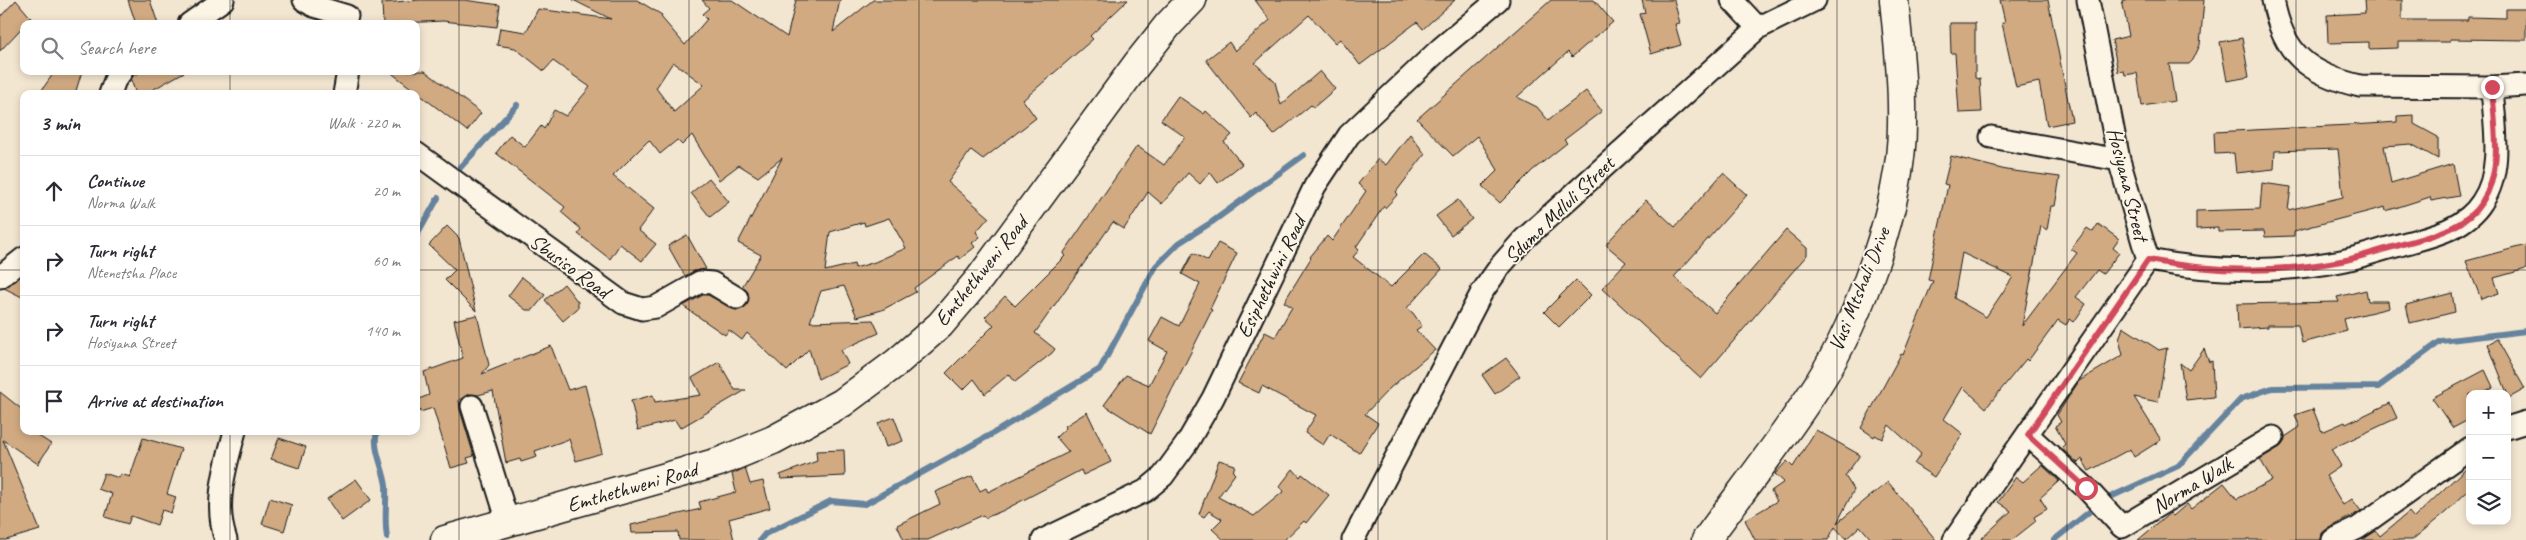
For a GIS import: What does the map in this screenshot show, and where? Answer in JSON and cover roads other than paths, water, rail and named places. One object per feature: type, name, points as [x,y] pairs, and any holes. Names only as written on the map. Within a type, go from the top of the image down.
[{"type":"street","points":[[195,20],[223,0]]},
{"type":"street","points":[[304,0],[314,6],[346,13]]},
{"type":"street","name":"Emthethweni Road","points":[[445,540],[719,462],[774,440],[842,403],[896,363],[940,325],[980,278],[1137,64],[1168,25],[1192,0]]},
{"type":"street","name":"Esiphethwini Road","points":[[1043,540],[1144,491],[1163,476],[1187,443],[1213,398],[1316,186],[1349,135],[1434,54],[1498,0]]},
{"type":"street","points":[[1732,0],[1758,28]]},
{"type":"street","name":"Sdumo Mdluli Street","points":[[1353,540],[1482,292],[1501,265],[1524,239],[1758,28],[1815,0]]},
{"type":"street","name":"Vusi Mtshali Drive","points":[[1706,540],[1818,384],[1860,298],[1877,252],[1896,180],[1902,126],[1894,0]]},
{"type":"street","name":"Hosiyana Street","points":[[2088,0],[2119,160],[2148,260],[2180,266],[2239,269],[2303,267],[2343,260],[2434,235],[2462,224],[2482,202],[2493,177],[2496,146],[2492,87]]},
{"type":"street","points":[[2273,0],[2276,18],[2287,43],[2317,72],[2339,81],[2360,86],[2492,87],[2526,85]]},
{"type":"street","points":[[111,90],[119,75]]},
{"type":"street","points":[[345,90],[347,75]]},
{"type":"street","points":[[1991,137],[2119,160]]},
{"type":"street","name":"Sbusiso Road","points":[[420,156],[622,303],[642,309],[656,307],[700,282],[712,282],[737,298]]},
{"type":"street","points":[[1954,540],[2148,260]]},
{"type":"street","points":[[0,277],[20,261]]},
{"type":"street","points":[[472,406],[508,522]]},
{"type":"street","points":[[2511,427],[2526,422]]},
{"type":"street","points":[[226,540],[222,529],[221,484],[235,435]]},
{"type":"street","name":"Norma Walk","points":[[2028,435],[2086,488],[2122,528],[2273,437]]},
{"type":"street","points":[[2333,540],[2376,515],[2466,451]]},
{"type":"waterway","points":[[460,168],[517,105]]},
{"type":"waterway","points":[[760,540],[765,534],[831,501],[865,504],[992,434],[1100,369],[1156,266],[1179,243],[1212,222],[1304,155]]},
{"type":"waterway","points":[[420,230],[438,198]]},
{"type":"waterway","points":[[2106,499],[2178,466],[2241,399],[2272,388],[2378,387],[2441,341],[2526,331]]},
{"type":"waterway","points":[[376,435],[377,452],[386,486],[387,537]]},
{"type":"waterway","points":[[2054,540],[2094,508]]}]
